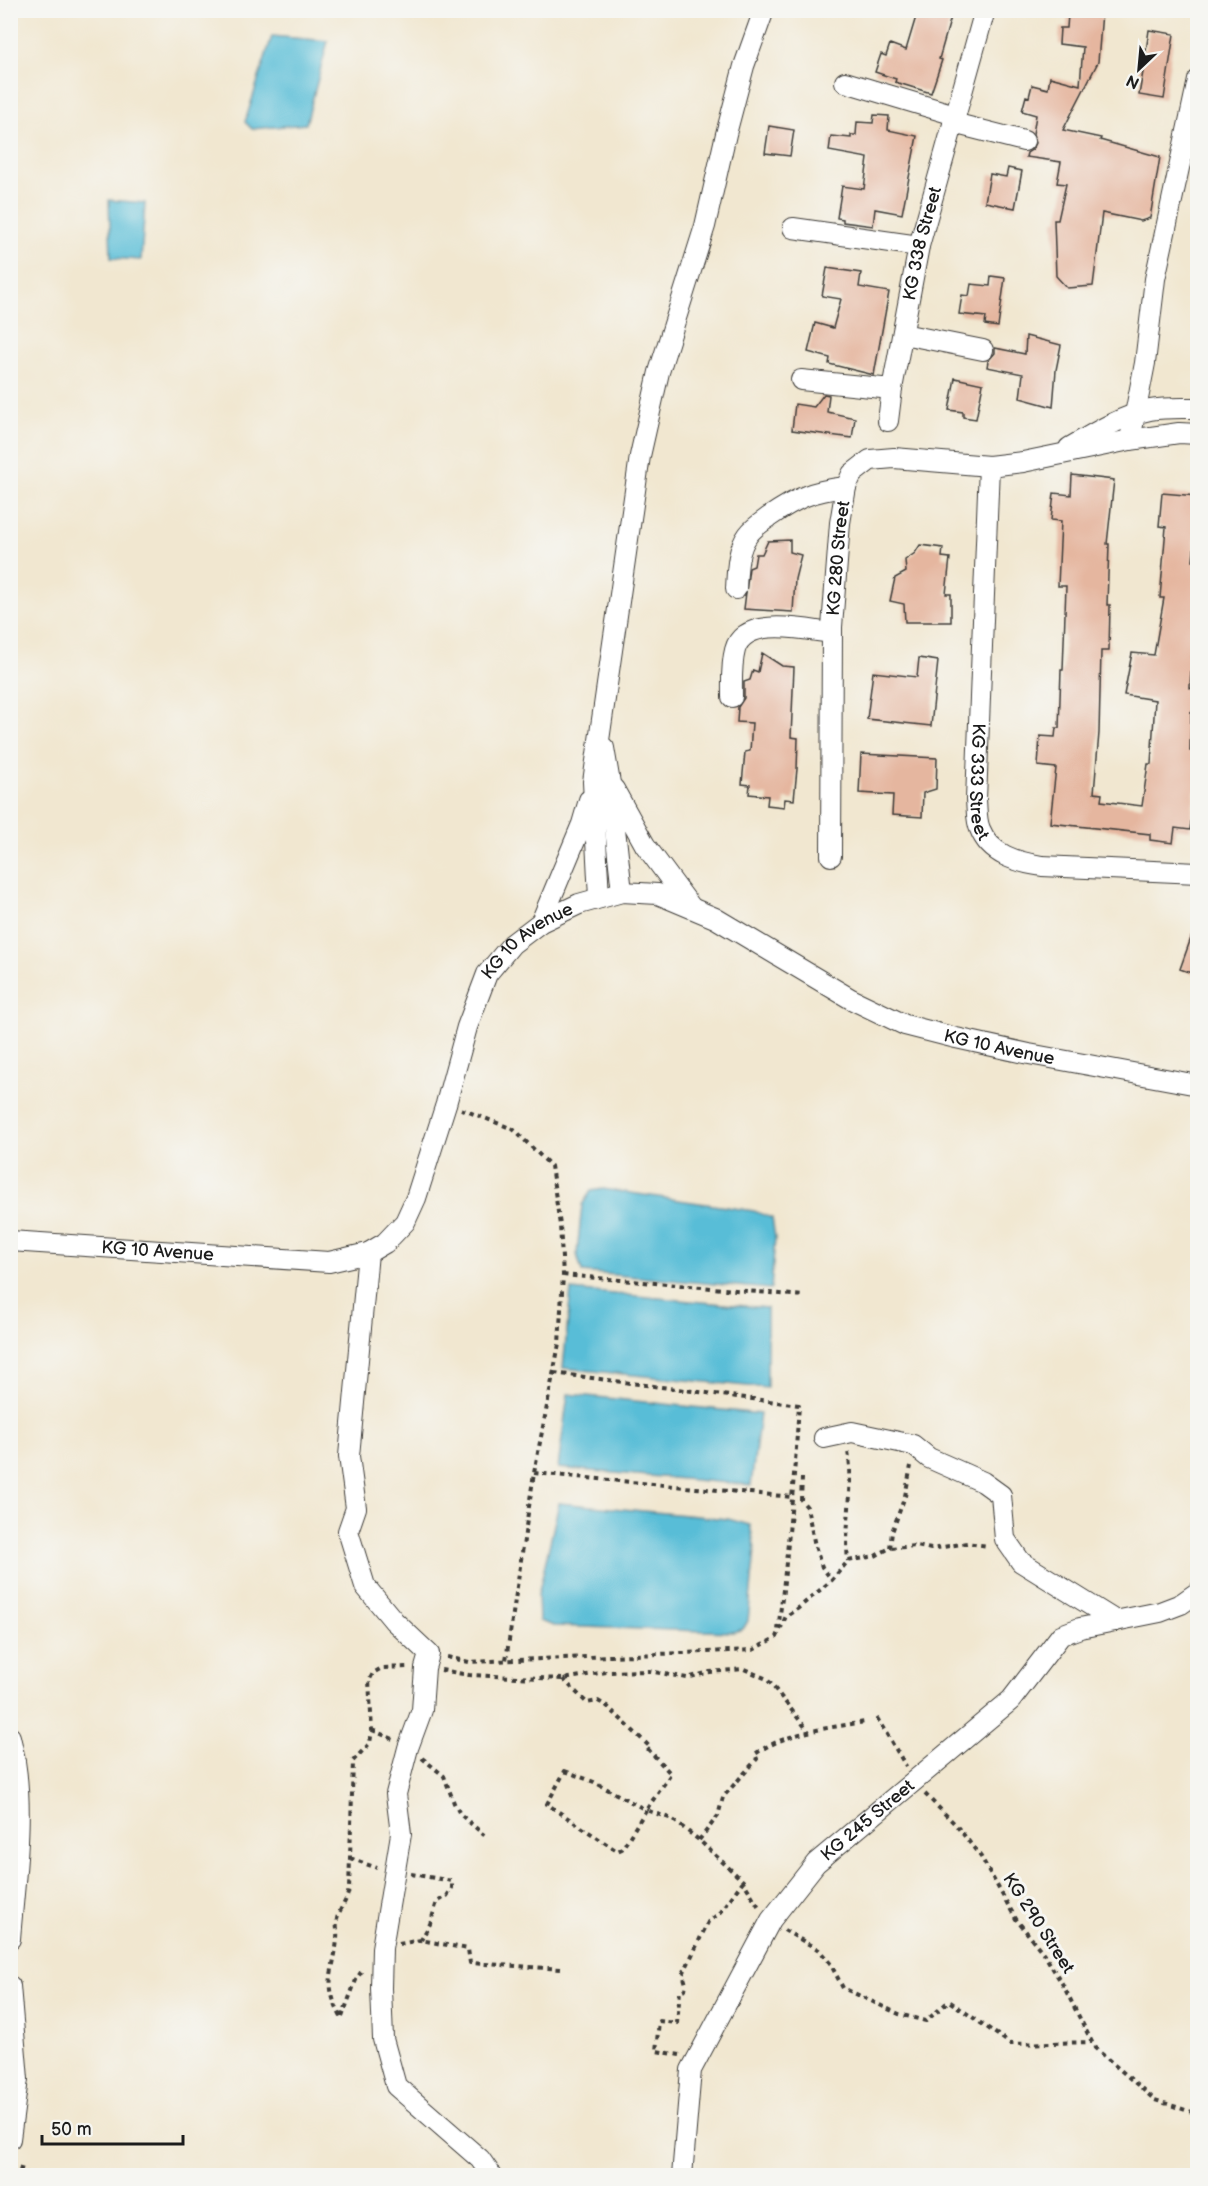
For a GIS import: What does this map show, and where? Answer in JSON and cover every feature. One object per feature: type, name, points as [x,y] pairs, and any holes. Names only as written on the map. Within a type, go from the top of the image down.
[{"type":"street","points":[[599,898],[601,733],[640,456],[659,372],[705,226],[744,66],[764,10]]},
{"type":"street","name":"KG 338 Street","points":[[888,421],[919,246],[985,10]]},
{"type":"street","points":[[1140,439],[1144,411],[1145,363],[1155,279],[1197,80]]},
{"type":"street","points":[[844,82],[1024,141]]},
{"type":"street","points":[[793,228],[919,246]]},
{"type":"street","points":[[903,334],[983,350]]},
{"type":"street","points":[[801,380],[892,389]]},
{"type":"street","name":"KG 280 Street","points":[[1059,454],[1090,435],[1144,411],[1197,408]]},
{"type":"street","name":"KG 280 Street","points":[[831,856],[832,633],[840,524],[846,487],[852,474],[870,460],[894,458],[989,466],[1023,462],[1179,433],[1197,434]]},
{"type":"street","name":"KG 333 Street","points":[[989,466],[976,800],[979,827],[988,843],[1002,855],[1018,862],[1042,866],[1197,873]]},
{"type":"street","points":[[736,589],[741,550],[747,536],[756,527],[791,502],[809,493],[846,487]]},
{"type":"street","points":[[732,697],[735,650],[744,635],[757,628],[786,628],[832,633]]},
{"type":"street","points":[[602,783],[622,892]]},
{"type":"street","points":[[602,783],[691,907]]},
{"type":"street","points":[[540,922],[602,783]]},
{"type":"street","name":"KG 10 Avenue","points":[[10,1241],[329,1263],[368,1253],[385,1243],[405,1222],[416,1198],[446,1104],[467,1027],[487,974],[512,944],[540,922],[579,904],[622,892],[658,894],[715,918],[851,999],[905,1025],[1029,1054],[1197,1085]]},
{"type":"street","points":[[368,1253],[348,1456],[356,1508],[348,1531],[365,1586],[427,1661],[422,1710],[408,1748],[396,1794],[401,1834],[382,1948],[383,2039],[396,2086],[480,2159],[492,2175]]},
{"type":"street","points":[[824,1438],[852,1432],[913,1445],[929,1458],[983,1482],[1001,1495],[1005,1539],[1021,1562],[1116,1622]]},
{"type":"street","name":"KG 245 Street","points":[[682,2175],[691,2070],[771,1920],[816,1863],[1011,1700],[1061,1635],[1080,1628],[1160,1612],[1181,1604],[1197,1592]]},
{"type":"street","points":[[10,1737],[16,1758],[20,1794],[10,1939]]},
{"type":"street","points":[[10,1986],[18,2079],[10,2139]]},
{"type":"path","points":[[446,1104],[513,1130],[551,1166],[560,1225],[563,1275],[559,1344],[534,1473],[506,1660]]},
{"type":"path","points":[[563,1275],[804,1296]]},
{"type":"path","points":[[554,1373],[799,1405],[793,1497],[777,1637]]},
{"type":"path","points":[[845,1434],[849,1457],[850,1500],[846,1543],[848,1562]]},
{"type":"path","points":[[890,1548],[896,1517],[905,1496],[906,1481],[912,1468],[907,1457],[929,1458]]},
{"type":"path","points":[[534,1473],[793,1497]]},
{"type":"path","points":[[802,1478],[801,1500],[807,1508],[822,1567],[832,1580]]},
{"type":"path","points":[[341,2017],[330,1984],[330,1973],[336,1948],[338,1916],[347,1900],[349,1889],[353,1761],[370,1743],[372,1730],[369,1681],[373,1673],[382,1668],[427,1661],[469,1662],[753,1650],[777,1637],[786,1616],[832,1580],[848,1562],[875,1556],[890,1548],[917,1546],[931,1549],[967,1543],[990,1546],[1005,1539]]},
{"type":"path","points":[[427,1661],[469,1675],[563,1679],[606,1672],[649,1671],[687,1678],[710,1672],[744,1669],[768,1679],[809,1732]]},
{"type":"path","points":[[563,1679],[587,1703],[598,1701],[608,1706],[649,1746],[647,1748],[671,1774],[646,1810],[622,1849],[617,1851],[548,1804],[565,1771],[594,1782],[646,1810],[672,1819],[744,1881],[762,1913],[803,1942],[819,1950],[830,1964],[843,1988],[899,2014],[926,2021],[949,2001],[1011,2044],[1092,2042]]},
{"type":"path","name":"KG 290 Street","points":[[877,1718],[926,1796],[956,1825],[981,1857],[1016,1919],[1044,1954],[1063,1985],[1095,2048],[1155,2100],[1197,2114]]},
{"type":"path","points":[[699,1840],[718,1816],[723,1797],[757,1759],[755,1754],[771,1744],[809,1732],[865,1722]]},
{"type":"path","points":[[372,1730],[401,1743],[444,1776],[460,1814],[484,1835]]},
{"type":"path","points":[[452,1881],[452,1888],[447,1896],[437,1902],[430,1924],[421,1940],[468,1949],[470,1963],[562,1969]]},
{"type":"path","points":[[691,2070],[679,2054],[656,2051],[659,2021],[677,2023],[680,1991],[685,1989],[686,1984],[683,1974],[708,1922],[721,1912],[744,1881]]},
{"type":"path","points":[[10,2166],[24,2170],[31,2175]]},
{"type":"water","points":[[272,36],[328,41],[306,124],[252,129],[245,122]]},
{"type":"water","points":[[109,200],[145,203],[141,260],[111,258]]},
{"type":"water","points":[[603,1189],[754,1211],[772,1218],[775,1238],[771,1289],[582,1272],[577,1254],[582,1205],[591,1191]]},
{"type":"water","points":[[571,1290],[767,1308],[767,1388],[563,1368]]},
{"type":"water","points":[[568,1394],[760,1414],[751,1485],[558,1468]]},
{"type":"water","points":[[559,1503],[728,1519],[750,1525],[755,1549],[748,1621],[743,1629],[733,1632],[554,1626],[539,1621],[538,1595]]},
{"type":"building","points":[[918,10],[953,10],[939,59],[942,60],[931,93],[895,82],[896,79],[875,72],[881,54],[886,56],[890,44],[906,50]]},
{"type":"building","points":[[1086,11],[1102,12],[1098,62],[1063,130],[1101,138],[1100,140],[1160,157],[1150,218],[1141,221],[1102,213],[1093,286],[1067,288],[1056,276],[1054,220],[1058,220],[1066,184],[1057,183],[1061,162],[1026,157],[1036,143],[1033,134],[1036,115],[1022,111],[1032,85],[1048,89],[1050,77],[1080,85],[1083,47],[1059,44],[1060,28],[1067,28],[1068,14],[1086,15]]},
{"type":"building","points":[[1149,30],[1174,34],[1164,99],[1139,95],[1143,72],[1138,72],[1142,50],[1146,51]]},
{"type":"building","points":[[874,115],[889,116],[888,130],[917,136],[902,214],[875,209],[873,226],[843,222],[843,219],[837,218],[842,186],[864,189],[868,158],[829,151],[831,136],[851,138],[851,135],[856,135],[857,122],[873,123]]},
{"type":"building","points":[[769,126],[794,130],[790,156],[765,153]]},
{"type":"building","points":[[1008,168],[1022,171],[1015,208],[985,202],[990,174],[1006,177]]},
{"type":"building","points":[[827,268],[861,273],[859,287],[889,292],[874,375],[829,364],[830,358],[808,352],[815,323],[833,328],[841,299],[822,296]]},
{"type":"building","points":[[991,276],[1005,278],[998,327],[985,325],[986,317],[959,314],[962,295],[969,296],[971,284],[990,286]]},
{"type":"building","points":[[1026,336],[1061,345],[1053,407],[1020,398],[1023,374],[987,367],[988,361],[995,353],[995,348],[1025,354]]},
{"type":"building","points":[[955,378],[983,384],[976,419],[963,417],[963,412],[949,410]]},
{"type":"building","points":[[824,394],[829,395],[827,412],[855,418],[852,438],[792,430],[795,404],[814,407]]},
{"type":"building","points":[[1072,475],[1114,480],[1107,544],[1109,544],[1107,605],[1110,605],[1109,651],[1101,651],[1099,733],[1094,793],[1102,794],[1101,801],[1142,806],[1148,764],[1151,764],[1155,700],[1124,695],[1132,653],[1154,655],[1164,598],[1160,598],[1166,527],[1159,526],[1162,493],[1197,496],[1197,529],[1193,561],[1197,561],[1197,607],[1193,627],[1197,628],[1197,652],[1192,651],[1190,688],[1197,692],[1197,713],[1191,712],[1190,751],[1197,751],[1197,791],[1195,790],[1190,830],[1175,828],[1173,843],[1150,840],[1150,834],[1050,823],[1056,768],[1038,766],[1040,736],[1055,737],[1056,728],[1059,728],[1066,586],[1058,586],[1061,521],[1051,520],[1054,493],[1071,495]]},
{"type":"building","points":[[790,540],[790,552],[801,555],[795,579],[793,612],[744,609],[749,568],[754,566],[756,554],[762,554],[768,541]]},
{"type":"building","points":[[920,545],[943,548],[942,557],[950,558],[946,594],[951,594],[951,622],[905,622],[904,604],[890,601],[895,578],[906,572],[905,560],[915,553]]},
{"type":"building","points":[[762,653],[782,666],[794,667],[791,737],[798,738],[797,769],[794,800],[785,799],[784,807],[767,805],[768,796],[749,794],[750,785],[742,784],[745,752],[750,751],[752,723],[737,722],[738,707],[744,698],[744,682],[750,680],[753,670],[758,672]]},
{"type":"building","points":[[919,658],[938,661],[931,726],[867,719],[873,672],[917,677]]},
{"type":"building","points":[[861,754],[937,758],[936,789],[923,793],[922,817],[892,815],[893,795],[859,793]]},
{"type":"building","points":[[1195,927],[1197,927],[1197,975],[1180,969]]}]
